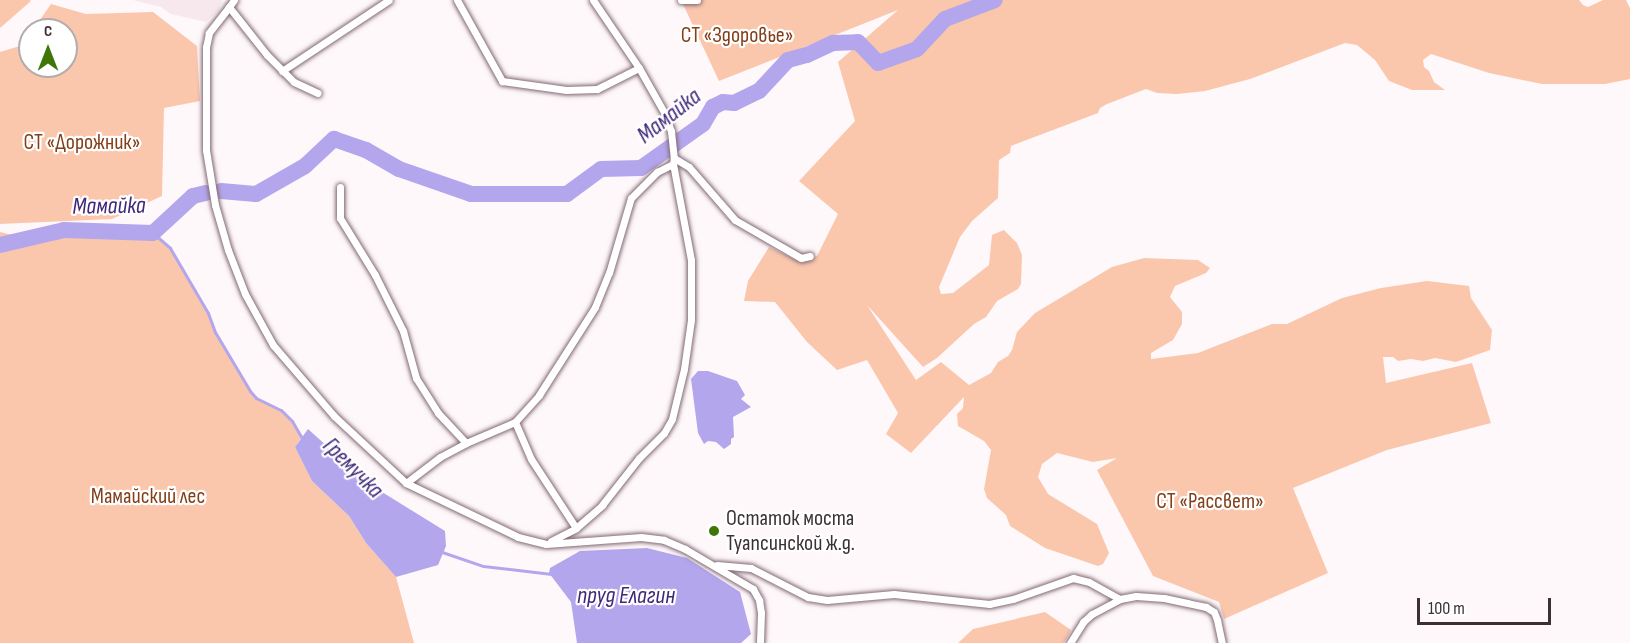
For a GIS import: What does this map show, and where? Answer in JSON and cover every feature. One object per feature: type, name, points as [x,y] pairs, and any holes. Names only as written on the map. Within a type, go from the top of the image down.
[{"type":"street","points":[[234,0],[209,33],[206,47],[206,150],[215,205],[228,249],[245,294],[273,345],[334,416],[406,483],[518,537],[546,544],[641,537],[664,540],[716,565],[753,589],[759,600],[759,643]]},
{"type":"street","points":[[282,71],[389,0]]},
{"type":"street","points":[[457,0],[502,81],[542,88],[597,89],[639,68]]},
{"type":"street","points":[[546,544],[576,528],[602,505],[639,458],[664,433],[672,418],[684,369],[691,320],[691,260],[671,131],[665,114],[639,68],[593,0]]},
{"type":"street","points":[[681,0],[697,0]]},
{"type":"street","points":[[229,8],[282,71],[294,82],[318,93]]},
{"type":"street","points":[[406,483],[440,458],[466,443],[515,422],[539,396],[595,307],[609,273],[630,198],[674,159]]},
{"type":"street","points":[[674,159],[689,166],[735,220],[801,258],[810,256]]},
{"type":"street","points":[[340,187],[340,218],[375,275],[403,331],[416,378],[438,413],[466,443]]},
{"type":"street","points":[[515,422],[531,459],[576,528]]},
{"type":"street","points":[[716,565],[751,568],[808,597],[827,600],[894,594],[989,604],[1073,578],[1089,582],[1120,599]]},
{"type":"street","points":[[1070,643],[1083,622],[1120,599],[1136,596],[1164,598],[1206,607],[1214,612],[1222,643]]},
{"type":"shaded area","points":[[133,0],[222,0],[219,10],[206,22],[171,14],[161,7]]},
{"type":"green space","points":[[0,0],[30,0],[31,1],[0,28]]},
{"type":"green space","points":[[681,0],[1579,0],[1588,7],[1603,0],[1626,0],[1630,8],[1630,79],[1605,84],[1542,84],[1489,73],[1431,54],[1423,60],[1424,67],[1429,71],[1434,82],[1445,90],[1412,90],[1389,81],[1375,60],[1357,45],[1345,43],[1250,79],[1205,91],[1177,94],[1157,93],[1146,89],[1107,104],[1100,108],[1098,113],[1011,146],[1010,153],[999,160],[998,198],[972,221],[960,237],[939,287],[941,294],[953,293],[989,265],[992,235],[1004,230],[1017,243],[1022,255],[1021,284],[1018,289],[997,301],[986,317],[974,324],[937,358],[923,367],[867,305],[916,380],[941,362],[969,385],[991,373],[998,362],[1008,356],[1017,332],[1035,313],[1112,267],[1144,258],[1198,260],[1210,268],[1206,273],[1175,286],[1170,297],[1182,312],[1182,324],[1173,340],[1151,353],[1151,359],[1198,353],[1272,324],[1287,324],[1342,298],[1381,288],[1427,281],[1469,286],[1471,298],[1492,330],[1490,350],[1456,362],[1435,358],[1423,361],[1411,359],[1398,361],[1393,357],[1383,357],[1386,383],[1472,363],[1491,423],[1387,450],[1293,488],[1328,573],[1224,619],[1219,602],[1153,576],[1097,470],[1117,458],[1093,462],[1057,453],[1042,464],[1038,477],[1048,494],[1097,524],[1109,553],[1103,564],[1098,566],[1045,548],[1010,526],[1006,515],[987,498],[984,489],[991,450],[984,441],[958,426],[957,414],[963,408],[964,397],[911,453],[886,434],[898,413],[867,360],[837,370],[807,342],[775,302],[744,301],[748,281],[769,247],[798,261],[817,256],[838,214],[799,181],[855,121],[838,62],[898,10],[719,81]]},
{"type":"green space","name":"СТ «Дорожник»","points":[[51,4],[86,14],[153,12],[197,46],[200,101],[164,108],[162,196],[112,219],[0,224],[0,52],[18,47],[18,78],[78,78],[78,18],[41,18]]},
{"type":"green space","name":"Мамайский лес","points":[[0,232],[13,235],[153,235],[170,248],[208,313],[215,332],[251,391],[257,398],[281,410],[292,421],[301,438],[295,447],[312,481],[349,516],[366,543],[396,577],[414,643],[0,643]]},
{"type":"green space","points":[[1045,612],[1071,630],[1064,643],[958,643],[973,629]]},
{"type":"water","points":[[698,371],[708,371],[737,381],[745,395],[741,399],[751,407],[733,417],[734,437],[731,439],[731,444],[724,449],[716,442],[708,441],[704,444],[698,433],[691,379]]},
{"type":"water","points":[[308,429],[369,484],[445,531],[446,546],[438,565],[396,577],[366,543],[349,516],[312,481],[295,447]]},
{"type":"water","name":"пруд Елагин","points":[[647,548],[687,558],[740,592],[751,634],[741,643],[577,643],[571,602],[549,573],[550,568],[580,551]]},
{"type":"waterway","name":"Мамайка","points":[[221,191],[256,194],[305,166],[334,139],[366,150],[399,169],[471,194],[567,194],[601,169],[641,168],[703,124],[713,107],[723,102],[734,103],[759,91],[788,60],[807,55],[833,43],[858,42],[878,63],[917,49],[945,19],[995,0]]},
{"type":"waterway","name":"Мамайка","points":[[0,245],[64,230],[153,233],[193,196],[206,193]]},
{"type":"waterway","name":"Гремучка","points":[[153,233],[170,248],[250,391],[256,398],[281,410],[292,421],[303,440]]},
{"type":"waterway","name":"Гремучка","points":[[442,552],[483,566],[552,574]]},
{"type":"place","name":"Остаток моста Туапсинской ж.д.","points":[[714,531]]},
{"type":"park label","name":"СТ «Здоровье»","points":[[737,36]]},
{"type":"park label","name":"СТ «Рассвет»","points":[[1210,502]]}]
